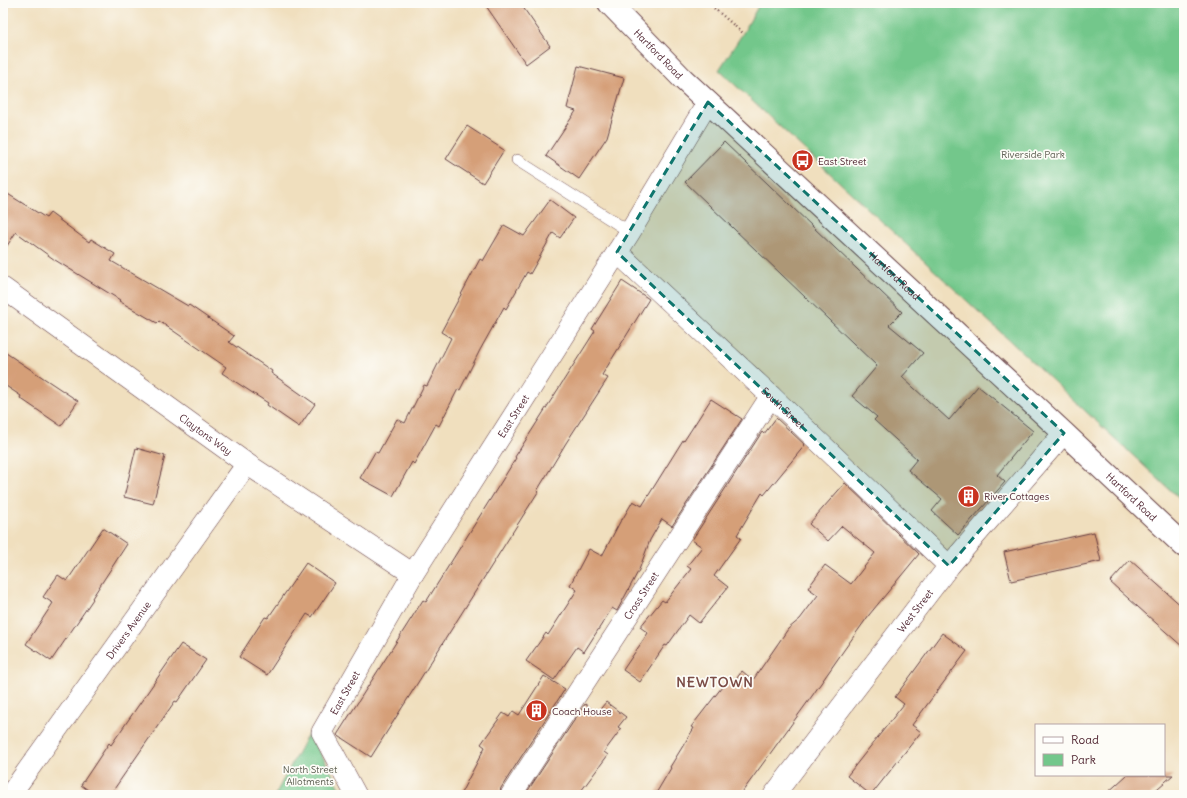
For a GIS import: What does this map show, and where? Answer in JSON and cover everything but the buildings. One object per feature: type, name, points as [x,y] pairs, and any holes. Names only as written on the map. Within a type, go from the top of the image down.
[{"type":"main road","name":"Hartford Road","points":[[609,3],[683,79],[1184,546]]},
{"type":"street","name":"East Street","points":[[356,795],[322,732],[413,574],[630,232],[708,102]]},
{"type":"street","name":"South Street","points":[[617,252],[949,566]]},
{"type":"street","name":"Claytons Way","points":[[3,288],[247,464],[413,574]]},
{"type":"street","name":"Cross Street","points":[[511,795],[771,396]]},
{"type":"street","name":"West Street","points":[[774,795],[949,566],[1064,433]]},
{"type":"street","name":"Drivers Avenue","points":[[9,789],[247,464]]},
{"type":"lane","points":[[517,160],[630,232]]},
{"type":"path","points":[[708,3],[743,33]]},
{"type":"highlighted area","points":[[708,102],[1064,433],[949,566],[617,252]]},
{"type":"green space","name":"Riverside Park","points":[[760,3],[1184,3],[1184,503],[719,70]]},
{"type":"green space","name":"North Street Allotments","points":[[309,732],[344,795],[275,795]]},
{"type":"place","name":"East Street","points":[[803,161]]},
{"type":"place","name":"River Cottages","points":[[968,496]]},
{"type":"place","name":"Coach House","points":[[536,711]]},
{"type":"district","name":"NEWTOWN","points":[[715,682]]}]
